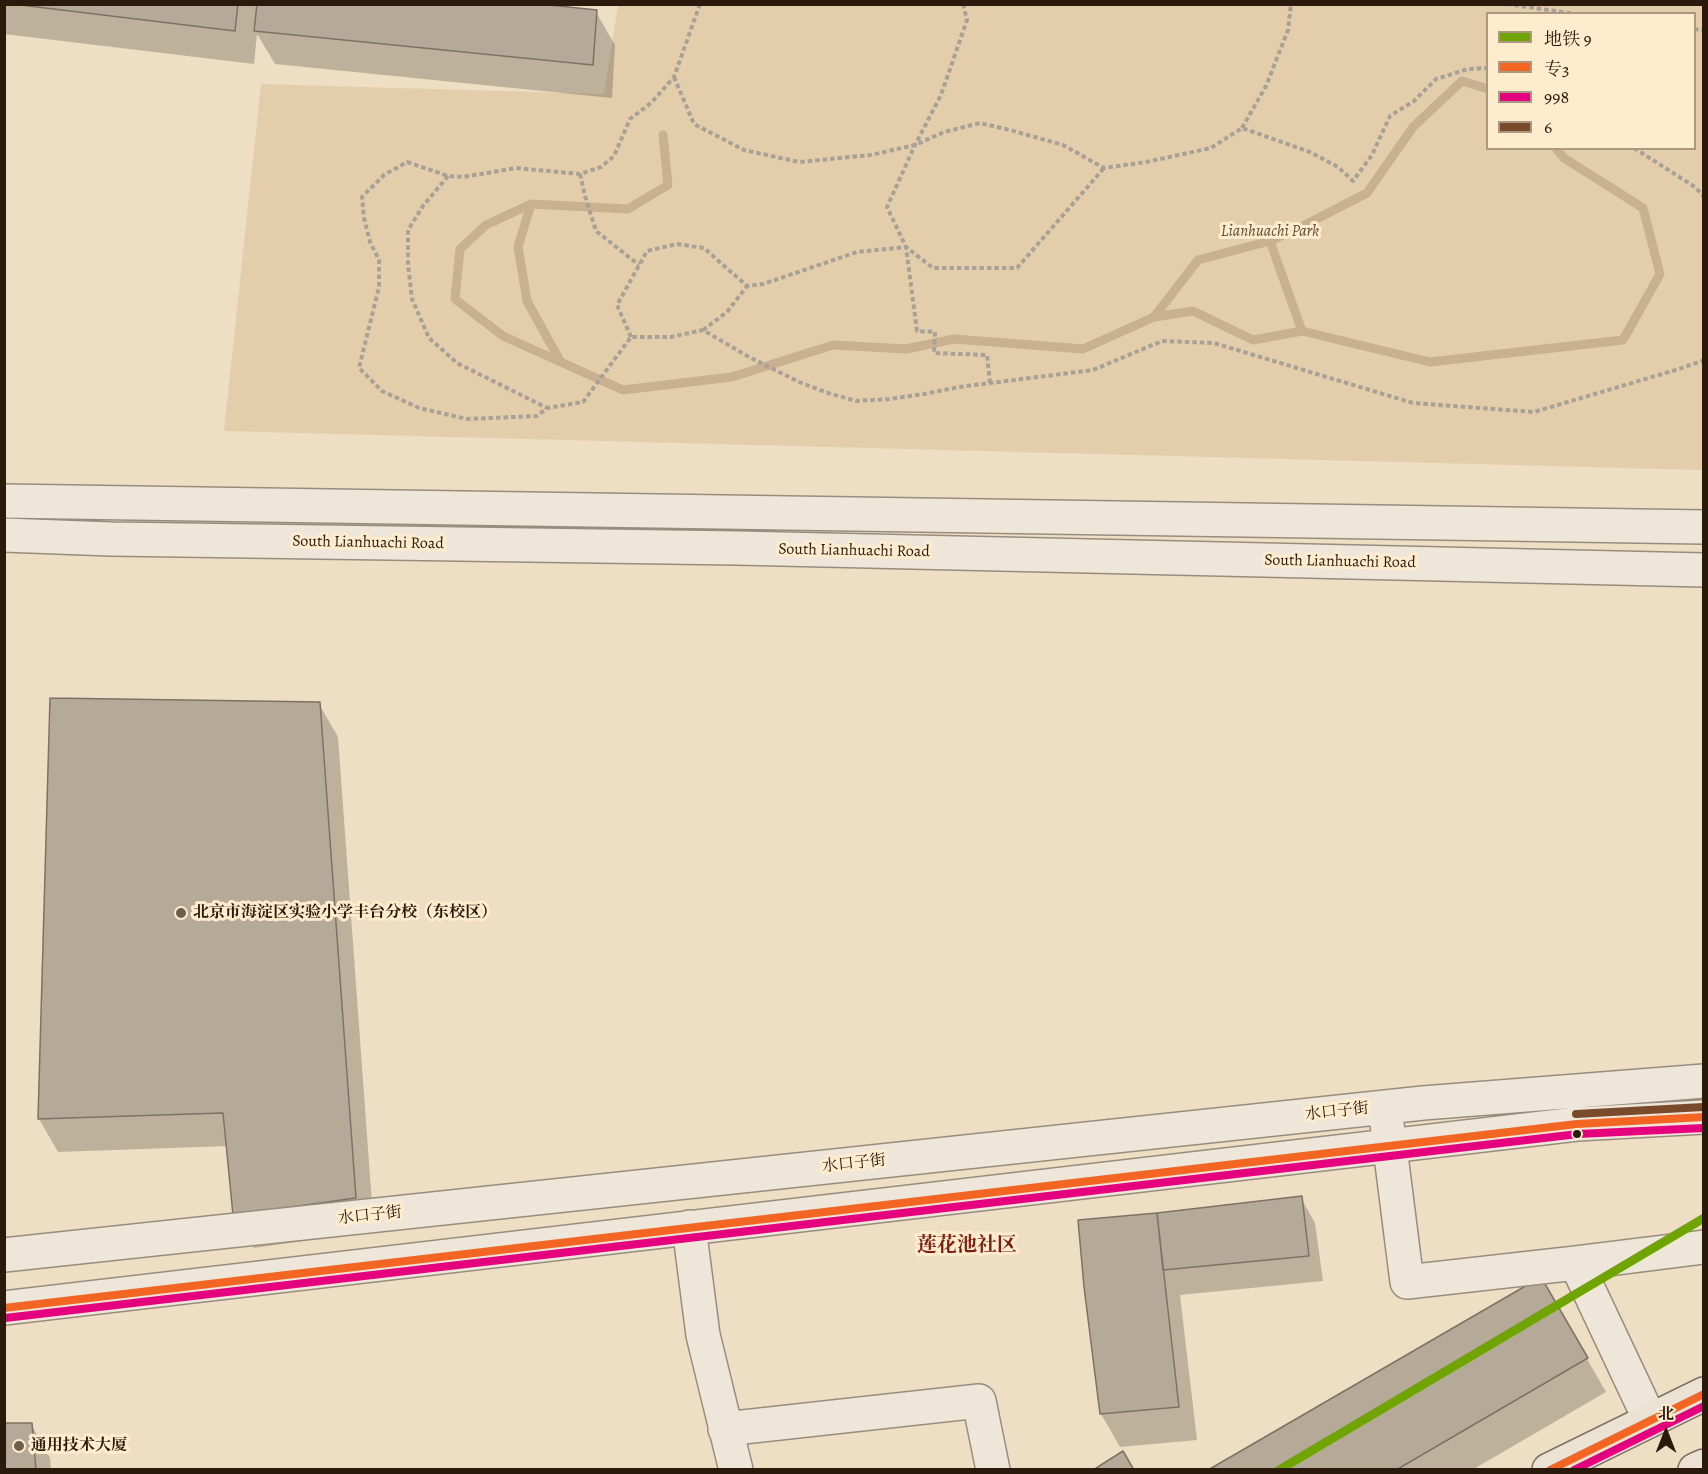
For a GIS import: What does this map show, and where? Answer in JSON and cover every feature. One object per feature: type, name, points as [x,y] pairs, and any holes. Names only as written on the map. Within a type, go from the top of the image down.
[{"type":"highway","points":[[1548,1470],[1704,1394]]},
{"type":"highway","points":[[1695,1470],[1704,1466]]},
{"type":"street","points":[[4,501],[1704,527]]},
{"type":"street","name":"South Lianhuachi Road","points":[[4,535],[111,539],[761,548],[1704,570]]},
{"type":"street","name":"水口子街","points":[[4,1255],[1384,1107],[1704,1081]]},
{"type":"street","points":[[1384,1107],[1407,1282],[1704,1247]]},
{"type":"street","points":[[4,1308],[1578,1124],[1704,1117]]},
{"type":"street","points":[[689,1227],[703,1335],[736,1470]]},
{"type":"street","points":[[1576,1263],[1650,1420]]},
{"type":"street","points":[[725,1429],[979,1401],[993,1470]]},
{"type":"path","points":[[631,337],[584,402],[547,408],[537,416],[467,419],[419,408],[382,391],[359,368],[379,287],[379,260],[370,242],[362,197],[384,175],[407,162],[448,176],[463,177],[516,168],[580,174],[601,167],[614,156],[630,119],[651,103],[674,78],[700,4]]},
{"type":"path","points":[[963,4],[967,20],[940,95],[887,207],[906,247],[917,331],[935,333],[934,353],[987,355],[990,383]]},
{"type":"path","points":[[674,78],[694,124],[744,150],[799,162],[871,154],[915,145],[944,132],[980,123],[1063,145],[1104,168],[1146,162],[1211,148],[1242,128],[1266,86],[1288,30],[1291,4]]},
{"type":"path","points":[[1507,4],[1562,12]]},
{"type":"path","points":[[1242,128],[1310,152],[1338,167],[1353,181],[1372,154],[1390,116],[1414,101],[1436,79],[1468,69],[1486,68]]},
{"type":"path","points":[[1637,150],[1695,187],[1704,196]]},
{"type":"path","points":[[631,337],[617,304],[647,251],[677,244],[704,248],[747,285],[763,284],[857,252],[906,247],[933,268],[1017,268],[1104,168]]},
{"type":"path","points":[[580,174],[596,231],[639,266]]},
{"type":"path","points":[[448,176],[423,206],[408,230],[408,266],[412,299],[429,338],[457,363],[547,408]]},
{"type":"path","points":[[631,337],[671,337],[703,330],[728,312],[747,285]]},
{"type":"path","points":[[703,330],[780,372],[828,393],[856,401],[901,398],[959,387],[1093,370],[1162,341],[1214,343],[1413,403],[1534,412],[1704,360]]},
{"type":"green space","name":"Lianhuachi Park","points":[[618,5],[1703,5],[1703,470],[224,431],[261,84],[604,94]]},
{"type":"building","points":[[12,4],[238,4],[235,31]]},
{"type":"building","points":[[257,4],[540,4],[597,10],[593,65],[254,31]]},
{"type":"building","name":"北京市海淀区实验小学丰台分校（东校区）","points":[[50,698],[320,702],[356,1198],[233,1215],[223,1113],[38,1119]]},
{"type":"building","points":[[1302,1196],[1309,1256],[1163,1270],[1157,1213]]},
{"type":"building","points":[[1157,1213],[1179,1407],[1100,1414],[1078,1220]]},
{"type":"building","points":[[1541,1277],[1588,1358],[1396,1470],[1208,1470]]},
{"type":"building","name":"通用技术大厦","points":[[4,1423],[32,1423],[36,1470],[4,1470]]},
{"type":"building","points":[[1123,1451],[1134,1470],[1093,1470]]},
{"type":"waterway","points":[[1302,331],[1270,241],[1367,193],[1413,127],[1462,81],[1486,88]]},
{"type":"waterway","points":[[663,135],[668,185],[628,209],[531,204],[486,225],[460,249],[455,299],[503,336],[623,390],[732,377],[833,345],[906,349],[954,339],[1083,349],[1154,317],[1198,260],[1270,241]]},
{"type":"waterway","points":[[1154,317],[1193,311],[1253,340],[1302,331],[1430,362],[1623,340],[1660,274],[1643,208],[1564,158],[1558,150]]},
{"type":"waterway","points":[[531,204],[518,247],[527,301],[560,361]]},
{"type":"metro line","name":"9","points":[[1279,1470],[1704,1218]]},
{"type":"transit line","name":"6","points":[[1576,1114],[1703,1107]]},
{"type":"transit line","name":"专3","points":[[4,1308],[1577,1124],[1704,1117]]},
{"type":"transit line","name":"998","points":[[5,1318],[1578,1134],[1704,1128]]},
{"type":"transit line","name":"专3","points":[[1550,1470],[1704,1394]]},
{"type":"transit line","name":"998","points":[[1574,1470],[1704,1406]]},
{"type":"place","name":"北京市海淀区实验小学丰台分校（东校区）","points":[[181,913]]},
{"type":"place","name":"通用技术大厦","points":[[19,1446]]},
{"type":"district","name":"莲花池社区","points":[[967,1246]]}]
